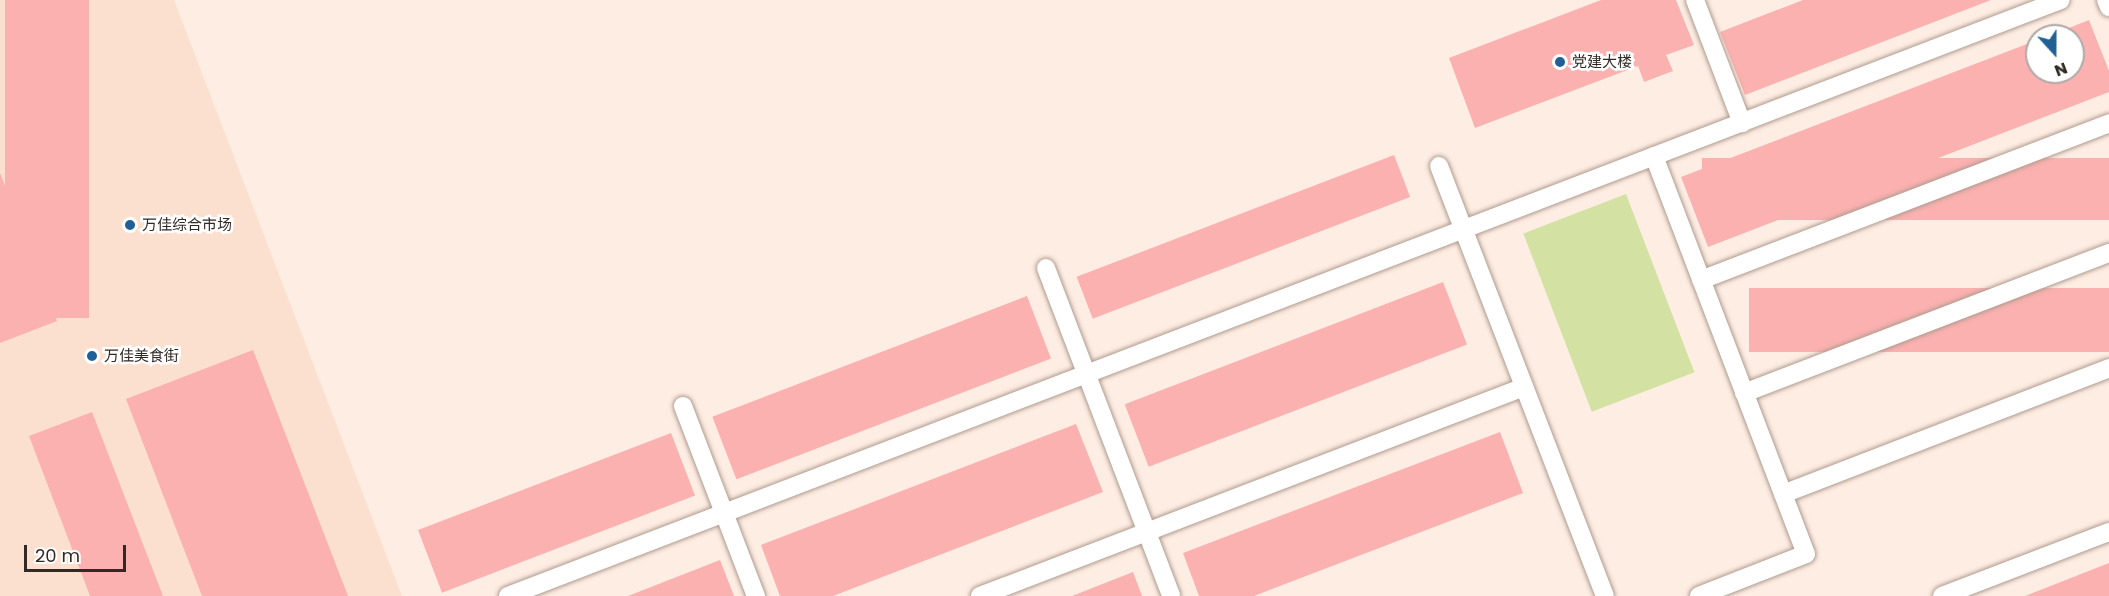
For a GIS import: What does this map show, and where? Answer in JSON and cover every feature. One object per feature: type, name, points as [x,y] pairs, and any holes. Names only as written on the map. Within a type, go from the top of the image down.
[{"type":"lane","points":[[1695,0],[1742,123]]},
{"type":"lane","points":[[508,596],[2061,0]]},
{"type":"lane","points":[[2106,0],[2109,8]]},
{"type":"lane","points":[[1701,280],[2109,123]]},
{"type":"lane","points":[[1654,156],[1806,555],[1699,596]]},
{"type":"lane","points":[[1439,166],[1605,596]]},
{"type":"lane","points":[[1744,393],[2109,253]]},
{"type":"lane","points":[[1046,268],[1171,596]]},
{"type":"lane","points":[[1783,494],[2109,369]]},
{"type":"lane","points":[[980,596],[1524,387]]},
{"type":"lane","points":[[684,406],[756,596]]},
{"type":"lane","points":[[1942,596],[2109,532]]},
{"type":"shaded area","name":"万佳综合市场","points":[[0,0],[174,0],[402,596],[0,596]]},
{"type":"green space","points":[[1626,194],[1694,372],[1592,412],[1523,233]]},
{"type":"building","points":[[5,0],[89,0],[89,318],[5,318]]},
{"type":"building","name":"党建大楼","points":[[1601,0],[1676,0],[1694,45],[1666,55],[1673,71],[1644,82],[1638,66],[1475,128],[1449,58]]},
{"type":"building","points":[[1803,0],[1991,0],[1745,95],[1720,32]]},
{"type":"building","points":[[2089,20],[2109,71],[2109,92],[1708,247],[1681,177],[2025,45],[2025,84],[2085,84],[2085,24],[2079,24]]},
{"type":"building","points":[[1394,155],[1410,197],[1093,319],[1077,277]]},
{"type":"building","points":[[1702,158],[2109,158],[2109,220],[1702,220]]},
{"type":"building","points":[[0,173],[57,321],[0,343]]},
{"type":"building","points":[[1443,282],[1467,345],[1149,467],[1125,404]]},
{"type":"building","points":[[1749,288],[2109,288],[2109,352],[1749,352]]},
{"type":"building","points":[[1027,296],[1051,359],[736,479],[712,417]]},
{"type":"building","points":[[253,350],[348,596],[202,596],[126,399]]},
{"type":"building","points":[[92,412],[163,596],[90,596],[29,436]]},
{"type":"building","points":[[1076,424],[1103,492],[833,596],[780,596],[761,545]]},
{"type":"building","points":[[1500,432],[1523,493],[1254,596],[1199,596],[1183,553]]},
{"type":"building","points":[[671,433],[695,496],[442,593],[418,530]]},
{"type":"building","points":[[720,560],[734,596],[628,596]]},
{"type":"building","points":[[2109,563],[2109,596],[2025,596]]},
{"type":"building","points":[[1133,572],[1142,596],[1072,596]]},
{"type":"place","name":"党建大楼","points":[[1560,62]]},
{"type":"place","name":"万佳综合市场","points":[[130,225]]},
{"type":"place","name":"万佳美食街","points":[[92,356]]}]
